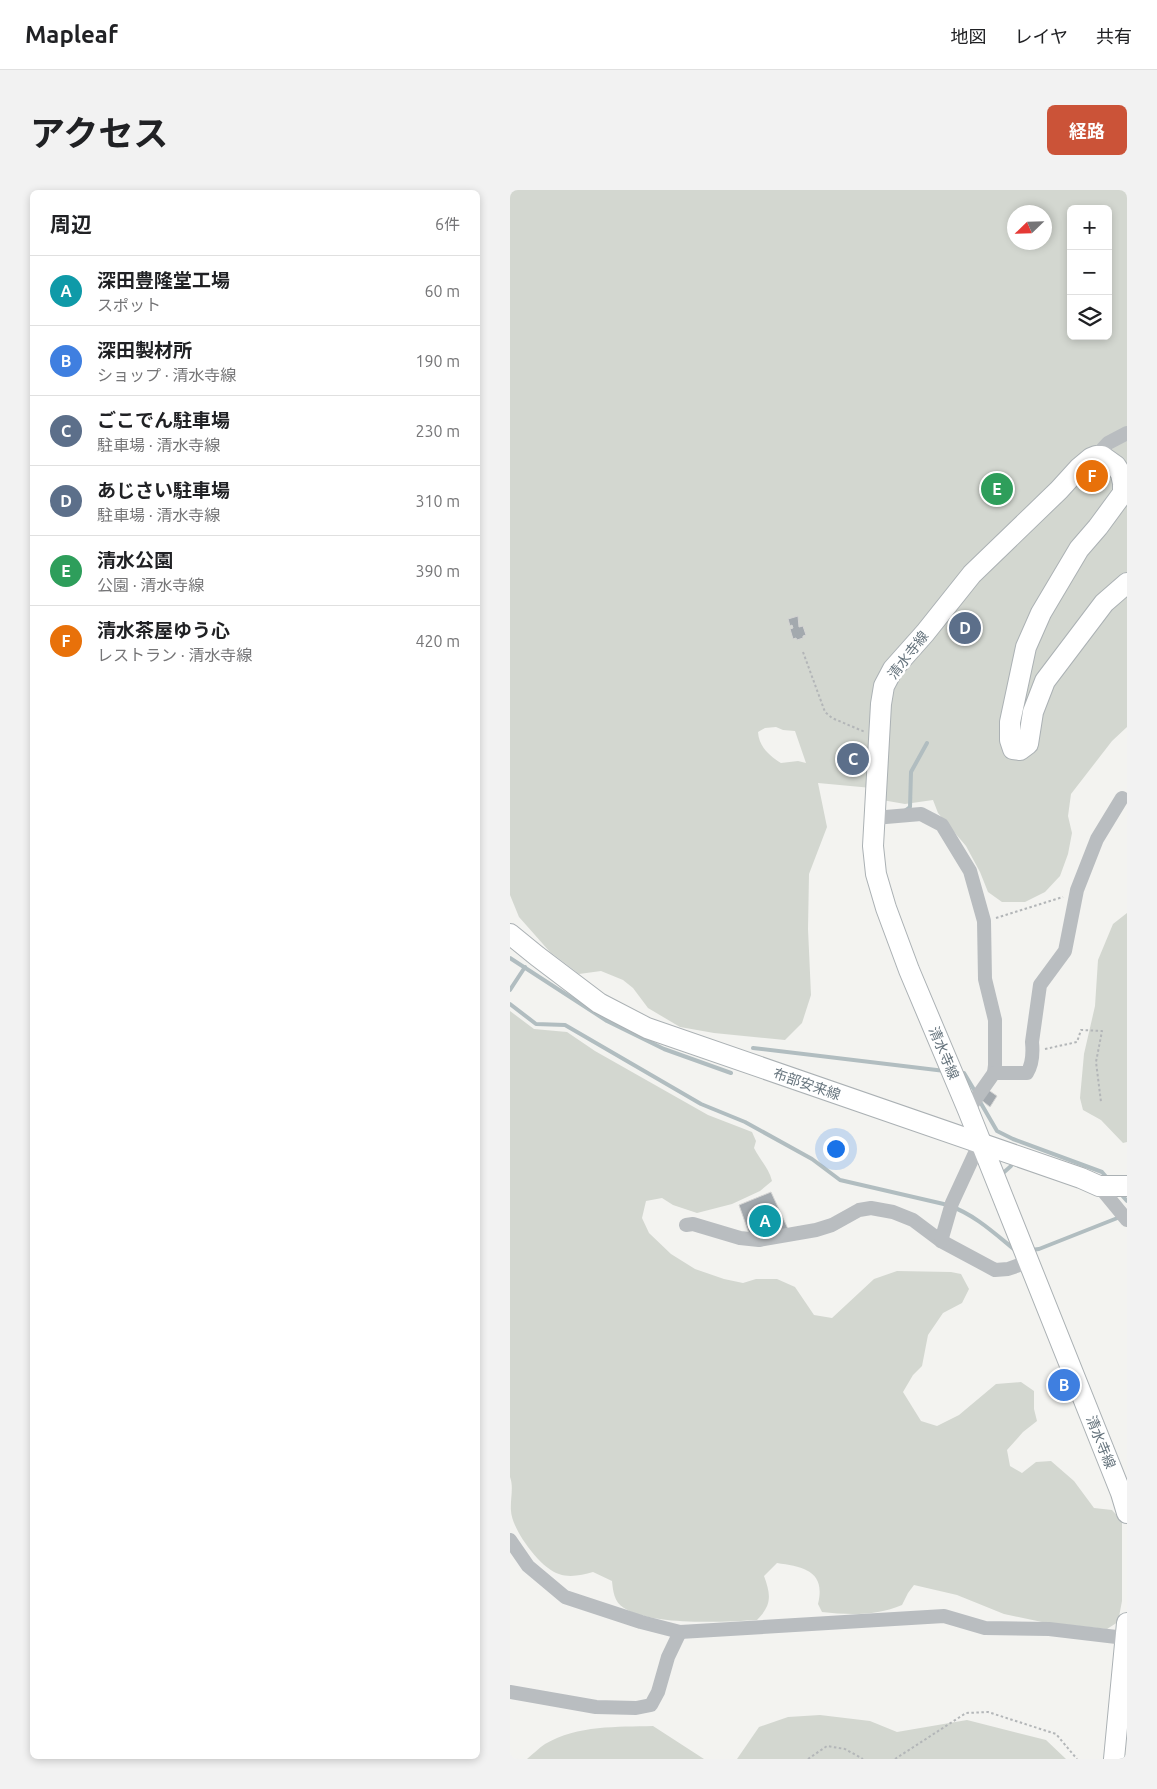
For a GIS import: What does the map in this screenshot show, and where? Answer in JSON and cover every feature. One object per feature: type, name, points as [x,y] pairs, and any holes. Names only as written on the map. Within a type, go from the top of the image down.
[{"type":"main road","points":[[1096,456],[1102,456],[1116,466],[1124,484],[1123,493],[1079,549],[1041,613],[1026,647],[1012,705],[1010,740],[1013,749],[1020,750],[1028,744],[1033,712],[1045,681],[1104,603],[1127,583]]},
{"type":"main road","name":"清水寺線","points":[[1096,456],[1079,468],[1059,490],[972,574],[925,633],[893,669],[884,686],[881,704],[872,846],[876,874],[886,908],[909,970],[968,1110],[1118,1484],[1127,1513]]},
{"type":"main road","name":"布部安来線","points":[[510,934],[599,1003],[647,1028],[1099,1186],[1127,1186]]},
{"type":"main road","points":[[1114,1759],[1126,1630]]},
{"type":"street","points":[[1096,456],[1108,443],[1127,433]]},
{"type":"street","points":[[994,1073],[1027,1073],[1029,1070],[1033,1051],[1032,1042],[1040,985],[1065,951],[1076,894],[1097,839],[1122,798]]},
{"type":"street","points":[[874,818],[921,814],[942,825],[970,871],[984,921],[985,979],[995,1020],[995,1065],[994,1073],[968,1110]]},
{"type":"street","points":[[940,1241],[952,1203],[976,1151],[982,1145]]},
{"type":"street","points":[[1099,1186],[1127,1220]]},
{"type":"street","points":[[686,1224],[693,1224],[740,1238],[759,1240],[824,1228],[854,1212],[871,1208],[892,1212],[914,1220],[940,1241],[995,1270],[1008,1270],[1028,1262]]},
{"type":"street","points":[[510,1540],[528,1566],[565,1596],[641,1622],[680,1632],[944,1616],[985,1628],[1126,1630]]},
{"type":"street","points":[[510,1692],[596,1707],[636,1708],[651,1704],[658,1692],[668,1657],[680,1632]]},
{"type":"path","points":[[803,652],[825,712],[832,718],[879,737]]},
{"type":"path","points":[[984,921],[1076,894]]},
{"type":"path","points":[[1033,1051],[1077,1042],[1081,1030],[1102,1031],[1096,1062],[1101,1102]]},
{"type":"path","points":[[895,1759],[966,1713],[988,1712],[1056,1734],[1077,1759]]},
{"type":"path","points":[[808,1759],[827,1746],[845,1749],[863,1759]]},
{"type":"shaded area","points":[[510,190],[1127,190],[1127,727],[1112,741],[1071,794],[1068,816],[1072,833],[1068,854],[1060,876],[1045,892],[1025,902],[1002,902],[988,892],[966,846],[938,813],[933,800],[905,804],[882,800],[872,788],[818,783],[827,827],[809,874],[808,929],[811,995],[802,1023],[785,1040],[714,1033],[680,1027],[648,1008],[633,988],[623,980],[601,971],[579,974],[550,952],[519,917],[510,895]],"holes":[[[776,727],[795,731],[806,763],[798,761],[781,763],[765,750],[760,742],[758,732],[765,728]]]},
{"type":"shaded area","points":[[1127,913],[1127,1142],[1123,1143],[1101,1120],[1083,1110],[1080,1098],[1084,1054],[1095,1006],[1098,960],[1113,924]]},
{"type":"shaded area","points":[[510,1011],[534,1029],[567,1032],[595,1051],[708,1115],[752,1132],[756,1141],[754,1148],[767,1168],[772,1181],[760,1191],[732,1204],[697,1213],[673,1205],[662,1198],[646,1201],[642,1218],[649,1233],[671,1254],[695,1269],[743,1283],[756,1279],[777,1279],[795,1287],[814,1315],[832,1318],[874,1279],[897,1271],[951,1272],[961,1274],[969,1289],[962,1303],[943,1313],[928,1335],[922,1366],[913,1375],[903,1392],[921,1421],[937,1426],[959,1415],[996,1384],[1021,1382],[1034,1391],[1034,1409],[1037,1421],[1023,1432],[1007,1450],[1010,1466],[1022,1473],[1036,1462],[1051,1461],[1074,1481],[1094,1508],[1112,1510],[1122,1521],[1122,1601],[1118,1622],[1107,1629],[1042,1622],[1004,1614],[957,1595],[914,1585],[902,1605],[892,1609],[862,1614],[822,1612],[818,1604],[820,1593],[816,1578],[804,1569],[777,1563],[764,1576],[769,1600],[762,1615],[757,1620],[708,1622],[652,1618],[636,1614],[621,1606],[616,1599],[612,1581],[593,1572],[572,1576],[559,1574],[552,1571],[536,1557],[516,1528],[511,1511]]},
{"type":"shaded area","points":[[820,1715],[870,1721],[897,1732],[967,1720],[1046,1740],[1066,1759],[737,1759],[759,1727],[788,1717]]},
{"type":"shaded area","points":[[653,1726],[704,1759],[527,1759],[545,1744],[571,1733],[598,1728]]},
{"type":"building","points":[[798,616],[799,627],[803,626],[806,635],[797,640],[796,638],[793,639],[790,629],[793,628],[792,625],[790,626],[788,619]]},
{"type":"building","points":[[987,1089],[997,1096],[990,1107],[980,1099]]},
{"type":"building","points":[[771,1192],[788,1229],[751,1239],[739,1205]]},
{"type":"waterway","points":[[906,810],[910,807],[911,772],[927,743]]},
{"type":"waterway","points":[[510,958],[607,1021],[664,1049],[731,1073]]},
{"type":"waterway","points":[[510,990],[525,967]]},
{"type":"waterway","points":[[510,1004],[536,1024],[565,1025],[701,1104],[745,1122],[812,1159],[840,1180],[948,1205],[975,1219],[1015,1250]]},
{"type":"waterway","points":[[753,1048],[945,1071]]},
{"type":"waterway","points":[[959,1073],[964,1073],[976,1093]]},
{"type":"waterway","points":[[979,1100],[997,1131],[1013,1139],[1102,1172],[1108,1179]]},
{"type":"waterway","points":[[1002,1174],[1011,1166]]},
{"type":"waterway","points":[[1119,1192],[1127,1201]]},
{"type":"waterway","points":[[1031,1250],[1039,1249],[1120,1217]]},
{"type":"place","name":"清水茶屋ゆう心","points":[[1092,476]]},
{"type":"place","name":"清水公園","points":[[997,489]]},
{"type":"place","name":"あじさい駐車場","points":[[965,628]]},
{"type":"place","name":"ごこでん駐車場","points":[[853,759]]},
{"type":"place","name":"深田豊隆堂工場","points":[[765,1221]]},
{"type":"place","name":"深田製材所","points":[[1064,1385]]}]
